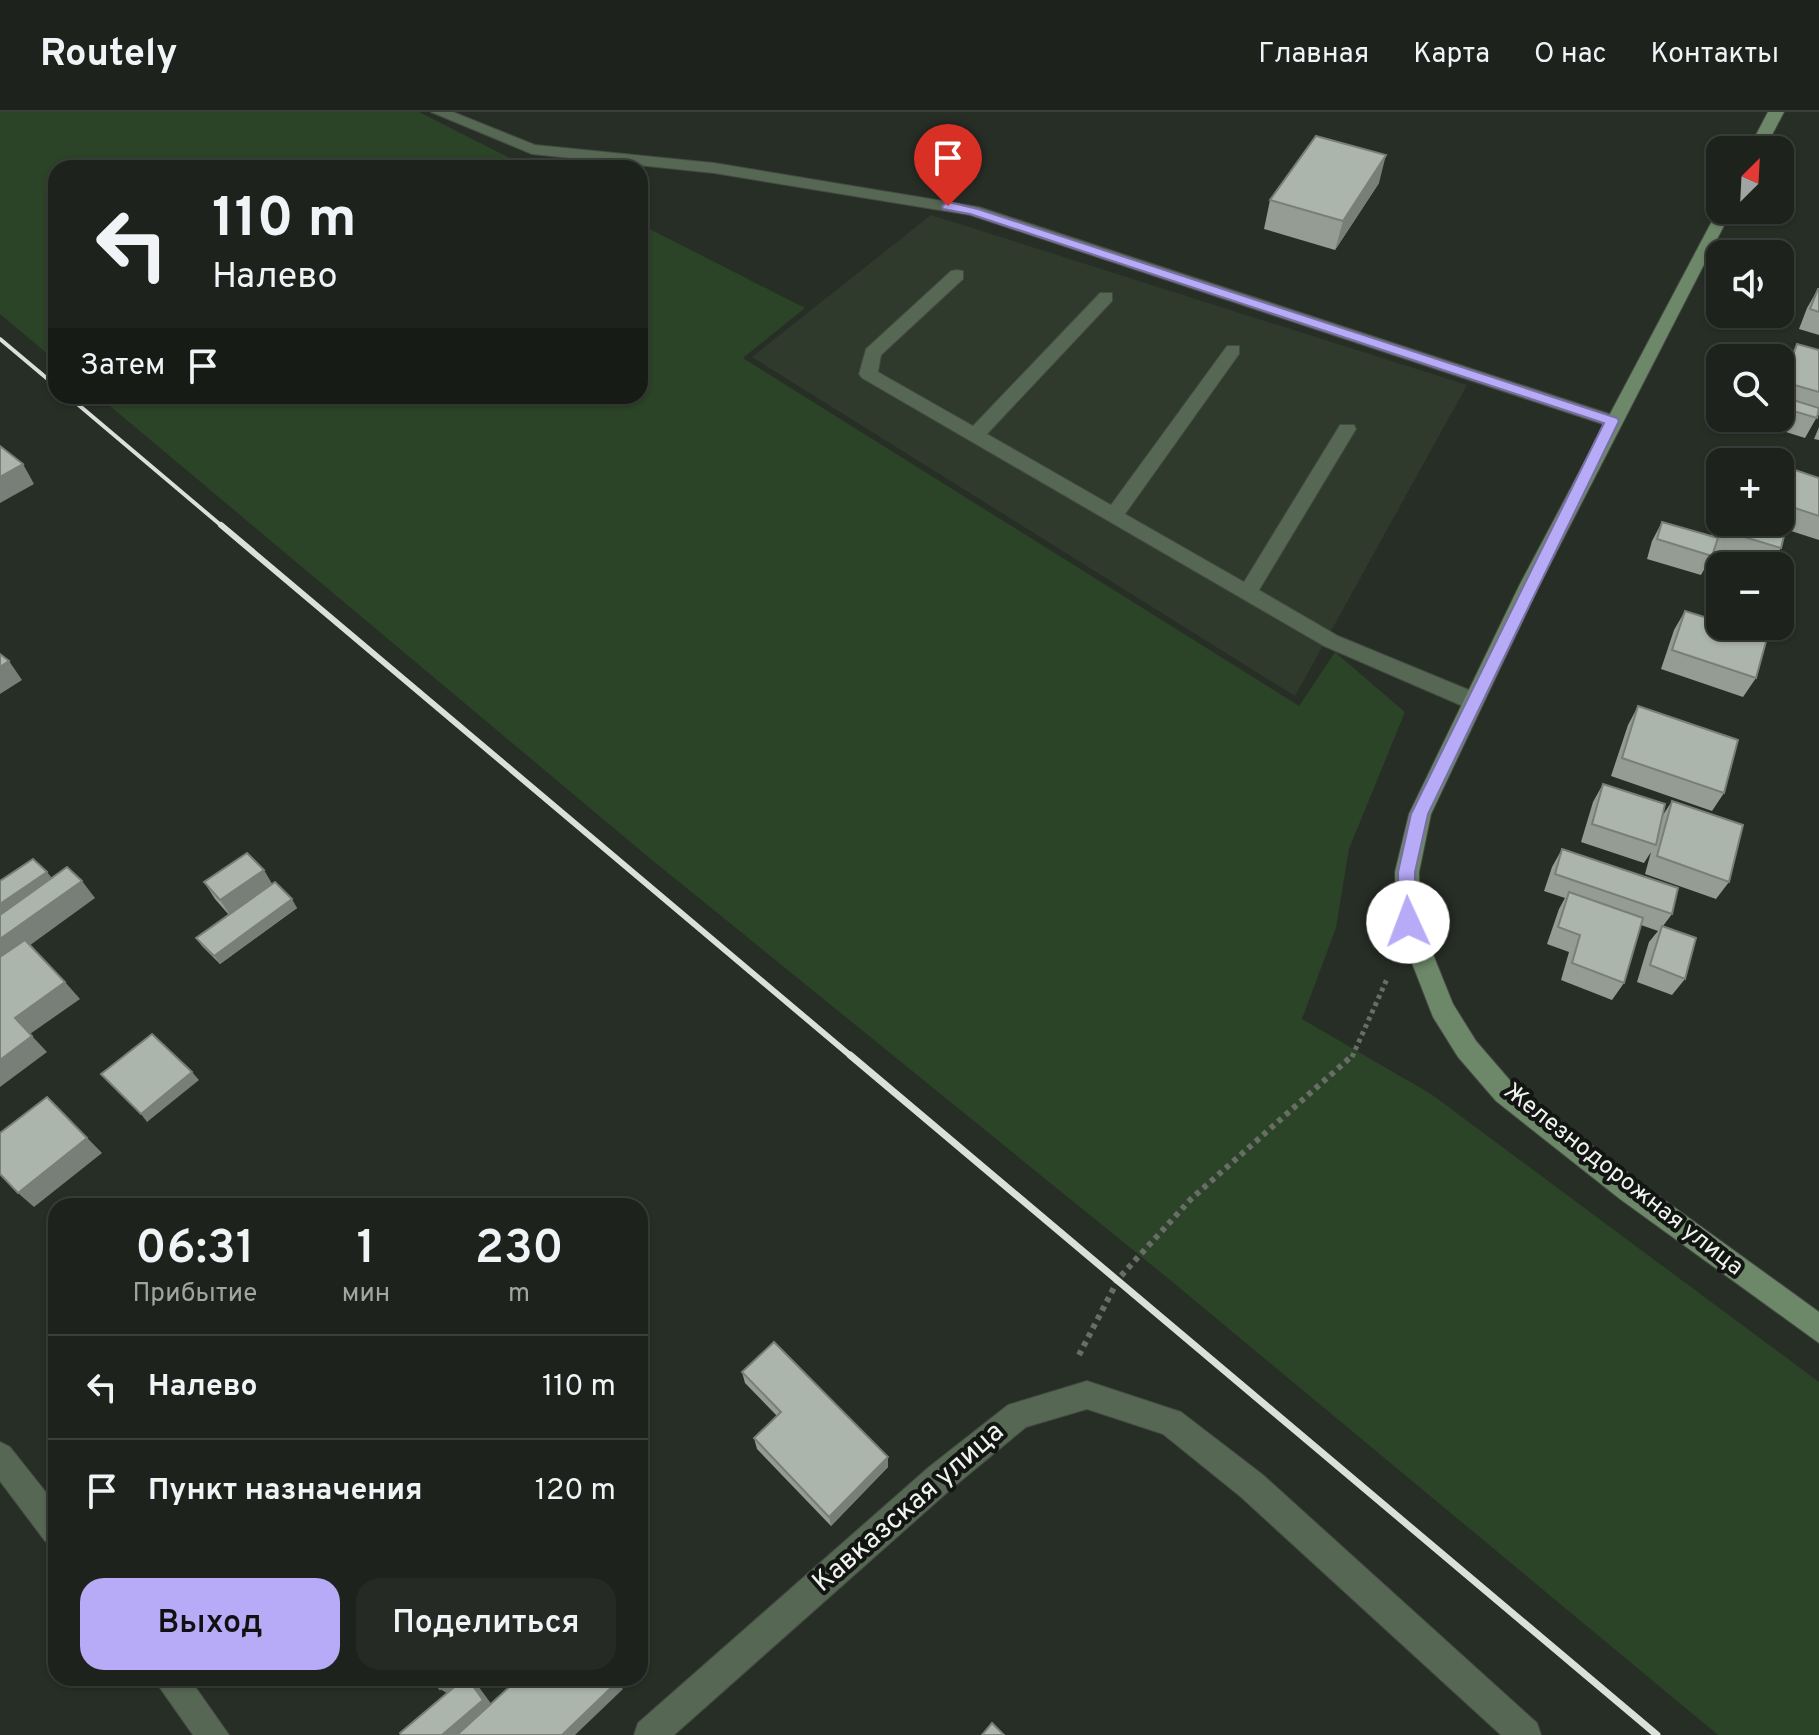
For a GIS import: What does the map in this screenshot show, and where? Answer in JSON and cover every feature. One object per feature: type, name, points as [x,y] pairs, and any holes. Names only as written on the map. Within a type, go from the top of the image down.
[{"type":"street","points":[[439,112],[532,149],[637,160]]},
{"type":"street","points":[[1763,136],[1776,112]]},
{"type":"street","points":[[648,161],[714,168],[973,211],[1612,421]]},
{"type":"street","name":"Железнодорожная улица","points":[[1717,224],[1612,421],[1420,814],[1407,872],[1408,922],[1442,1009],[1467,1049],[1505,1093],[1629,1190],[1819,1329]]},
{"type":"street","points":[[957,275],[872,353],[868,374],[1331,641],[1473,701]]},
{"type":"street","points":[[975,435],[1106,297]]},
{"type":"street","points":[[1114,515],[1233,350]]},
{"type":"street","points":[[1248,592],[1347,429]]},
{"type":"street","name":"Кавказская улица","points":[[650,1735],[940,1478],[1018,1415],[1087,1395],[1171,1422],[1252,1486],[1525,1735]]},
{"type":"street","points":[[0,1457],[48,1520]]},
{"type":"street","points":[[175,1686],[213,1735]]},
{"type":"path","points":[[1055,1404],[1119,1278],[1191,1199],[1351,1060],[1374,1011],[1408,922]]},
{"type":"shaded area","points":[[931,215],[1467,385],[1295,696],[752,357]]},
{"type":"green space","points":[[0,112],[419,112],[514,160],[48,160],[48,354],[0,314]]},
{"type":"green space","points":[[648,228],[805,308],[743,358],[1299,706],[1335,652],[1405,712],[1349,849],[1336,928],[1302,1019],[1431,1094],[1819,1382],[1819,1735],[1718,1735],[1170,1280],[647,856],[108,404],[648,404]]},
{"type":"building","points":[[1316,136],[1386,155],[1343,221],[1270,200]]},
{"type":"building","points":[[1819,289],[1819,312],[1810,309]]},
{"type":"building","points":[[1797,344],[1819,350],[1819,392],[1794,385]]},
{"type":"building","points":[[1794,400],[1819,408],[1817,418],[1794,411]]},
{"type":"building","points":[[0,446],[23,464],[0,477]]},
{"type":"building","points":[[1794,470],[1819,478],[1819,516],[1794,508]]},
{"type":"building","points":[[1662,522],[1718,538],[1713,552],[1706,554],[1657,539]]},
{"type":"building","points":[[1741,536],[1784,536],[1781,548]]},
{"type":"building","points":[[1685,611],[1706,618],[1706,640],[1766,640],[1756,678],[1672,650]]},
{"type":"building","points":[[0,654],[9,661],[0,667]]},
{"type":"building","points":[[1638,706],[1738,740],[1724,793],[1622,758]]},
{"type":"building","points":[[1603,784],[1665,804],[1656,845],[1592,824]]},
{"type":"building","points":[[1672,801],[1743,825],[1729,882],[1657,856]]},
{"type":"building","points":[[1562,849],[1678,888],[1672,914],[1555,874]]},
{"type":"building","points":[[247,853],[264,870],[220,900],[204,882]]},
{"type":"building","points":[[33,859],[47,872],[0,904],[0,881]]},
{"type":"building","points":[[67,867],[82,881],[0,939],[0,915]]},
{"type":"building","points":[[275,882],[292,899],[214,956],[196,938]]},
{"type":"building","points":[[1569,892],[1643,918],[1624,983],[1572,963],[1580,935],[1558,927]]},
{"type":"building","points":[[1662,926],[1696,938],[1685,979],[1650,965]]},
{"type":"building","points":[[25,940],[65,982],[15,1018],[32,1036],[0,1060],[0,957]]},
{"type":"building","points":[[152,1034],[192,1072],[141,1114],[101,1074]]},
{"type":"building","points":[[47,1097],[87,1138],[18,1193],[0,1174],[0,1133]]},
{"type":"building","points":[[774,1342],[888,1457],[829,1517],[754,1438],[781,1412],[742,1372]]},
{"type":"building","points":[[456,1686],[473,1686],[483,1700],[442,1735],[400,1733]]},
{"type":"building","points":[[510,1686],[613,1686],[562,1735],[457,1735]]},
{"type":"building","points":[[992,1723],[1004,1735],[982,1735]]},
{"type":"railway","points":[[0,339],[48,379]]},
{"type":"railway","points":[[77,404],[223,527]]},
{"type":"railway","points":[[221,525],[852,1057]]},
{"type":"railway","points":[[850,1055],[1657,1735]]},
{"type":"route","points":[[948,206],[973,211],[1612,421],[1420,814],[1407,872],[1408,922]]}]
